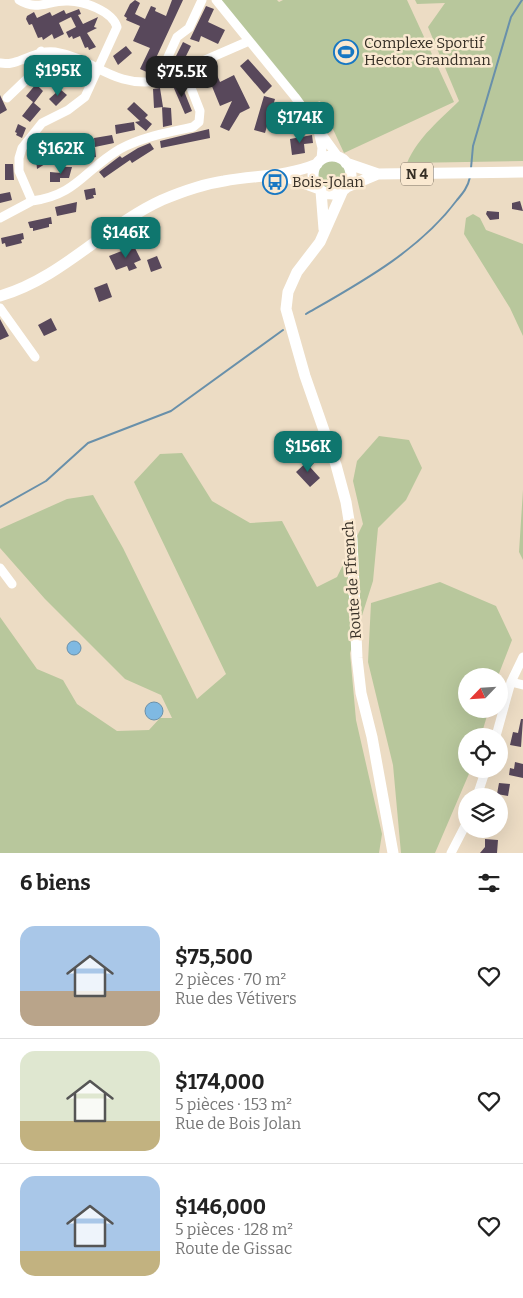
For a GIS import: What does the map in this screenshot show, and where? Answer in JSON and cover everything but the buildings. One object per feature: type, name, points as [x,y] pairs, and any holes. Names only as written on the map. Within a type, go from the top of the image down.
[{"type":"main road","points":[[0,296],[37,281],[133,216],[162,200],[222,181],[282,175],[319,162],[329,156],[343,161],[350,173],[345,189],[332,194],[282,175]]},
{"type":"main road","name":"N 4","points":[[343,161],[378,174],[523,172]]},
{"type":"main road","points":[[319,162],[313,176],[319,189],[324,233]]},
{"type":"main road","name":"N 4","points":[[345,189],[378,174]]},
{"type":"main road","name":"Route de Ffrench","points":[[345,189],[324,233],[297,272],[288,292],[286,309],[305,376],[336,465],[346,502],[352,539],[360,693],[372,737],[393,853]]},
{"type":"street","points":[[19,0],[31,3],[74,1],[108,14],[115,20],[117,27],[99,70],[85,97],[68,110],[42,123],[22,148],[19,158],[19,171],[32,201]]},
{"type":"street","points":[[157,81],[177,37],[189,28],[202,0]]},
{"type":"street","points":[[216,0],[343,161]]},
{"type":"street","points":[[0,64],[6,65],[41,51],[62,54],[135,83],[157,81],[249,40]]},
{"type":"street","points":[[7,98],[32,74],[41,51]]},
{"type":"street","points":[[0,218],[32,201],[51,198],[65,192],[93,168],[126,146],[139,140],[193,126],[199,122],[200,111],[184,70]]},
{"type":"street","points":[[315,124],[320,137],[319,162]]},
{"type":"street","points":[[0,308],[35,358]]},
{"type":"street","points":[[0,568],[12,584]]},
{"type":"street","points":[[498,728],[511,682],[523,658]]},
{"type":"street","points":[[511,682],[523,685]]},
{"type":"street","points":[[451,853],[459,838]]},
{"type":"green space","name":"Complexe Sportif Hector Grandman","points":[[219,0],[277,0],[279,2],[283,0],[407,0],[454,102],[344,153],[320,101],[307,106]]},
{"type":"green space","points":[[415,0],[523,0],[523,161],[407,163],[423,137],[459,101],[428,27],[445,3],[417,4]]},
{"type":"green space","points":[[331,160],[342,164],[346,175],[342,186],[331,190],[320,186],[316,175],[320,164]]},
{"type":"green space","points":[[473,214],[480,218],[486,230],[523,244],[523,336],[510,308],[464,234],[466,218]]},
{"type":"green space","points":[[379,436],[409,440],[422,468],[406,500],[378,528],[373,581],[350,653],[356,720],[382,834],[379,853],[0,853],[0,617],[37,669],[63,680],[77,704],[117,731],[149,730],[160,718],[172,718],[161,695],[125,679],[45,599],[0,548],[0,529],[67,499],[93,495],[123,548],[197,699],[226,674],[134,482],[160,454],[182,453],[212,501],[250,523],[282,521],[317,587],[337,577],[363,524],[353,481],[357,461]]},
{"type":"green space","points":[[523,490],[523,560],[519,552]]},
{"type":"green space","points":[[440,582],[496,606],[512,640],[501,668],[458,668],[458,718],[486,718],[483,728],[458,728],[458,778],[467,778],[463,788],[458,788],[458,799],[435,853],[401,853],[393,765],[368,662],[371,603]]},
{"type":"water","points":[[71,641],[77,641],[81,648],[77,655],[71,655],[67,651],[67,645]]},
{"type":"water","points":[[154,702],[160,705],[163,711],[160,717],[154,720],[148,717],[145,711],[148,705]]},
{"type":"waterway","points":[[471,168],[473,146],[511,17],[522,0]]},
{"type":"waterway","points":[[306,314],[367,278],[425,235],[463,192],[470,177]]},
{"type":"waterway","points":[[0,507],[46,481],[88,443],[171,411],[283,330]]},
{"type":"place","name":"Complexe Sportif Hector Grandman","points":[[346,52]]},
{"type":"place","name":"Bois-Jolan","points":[[275,182]]}]
